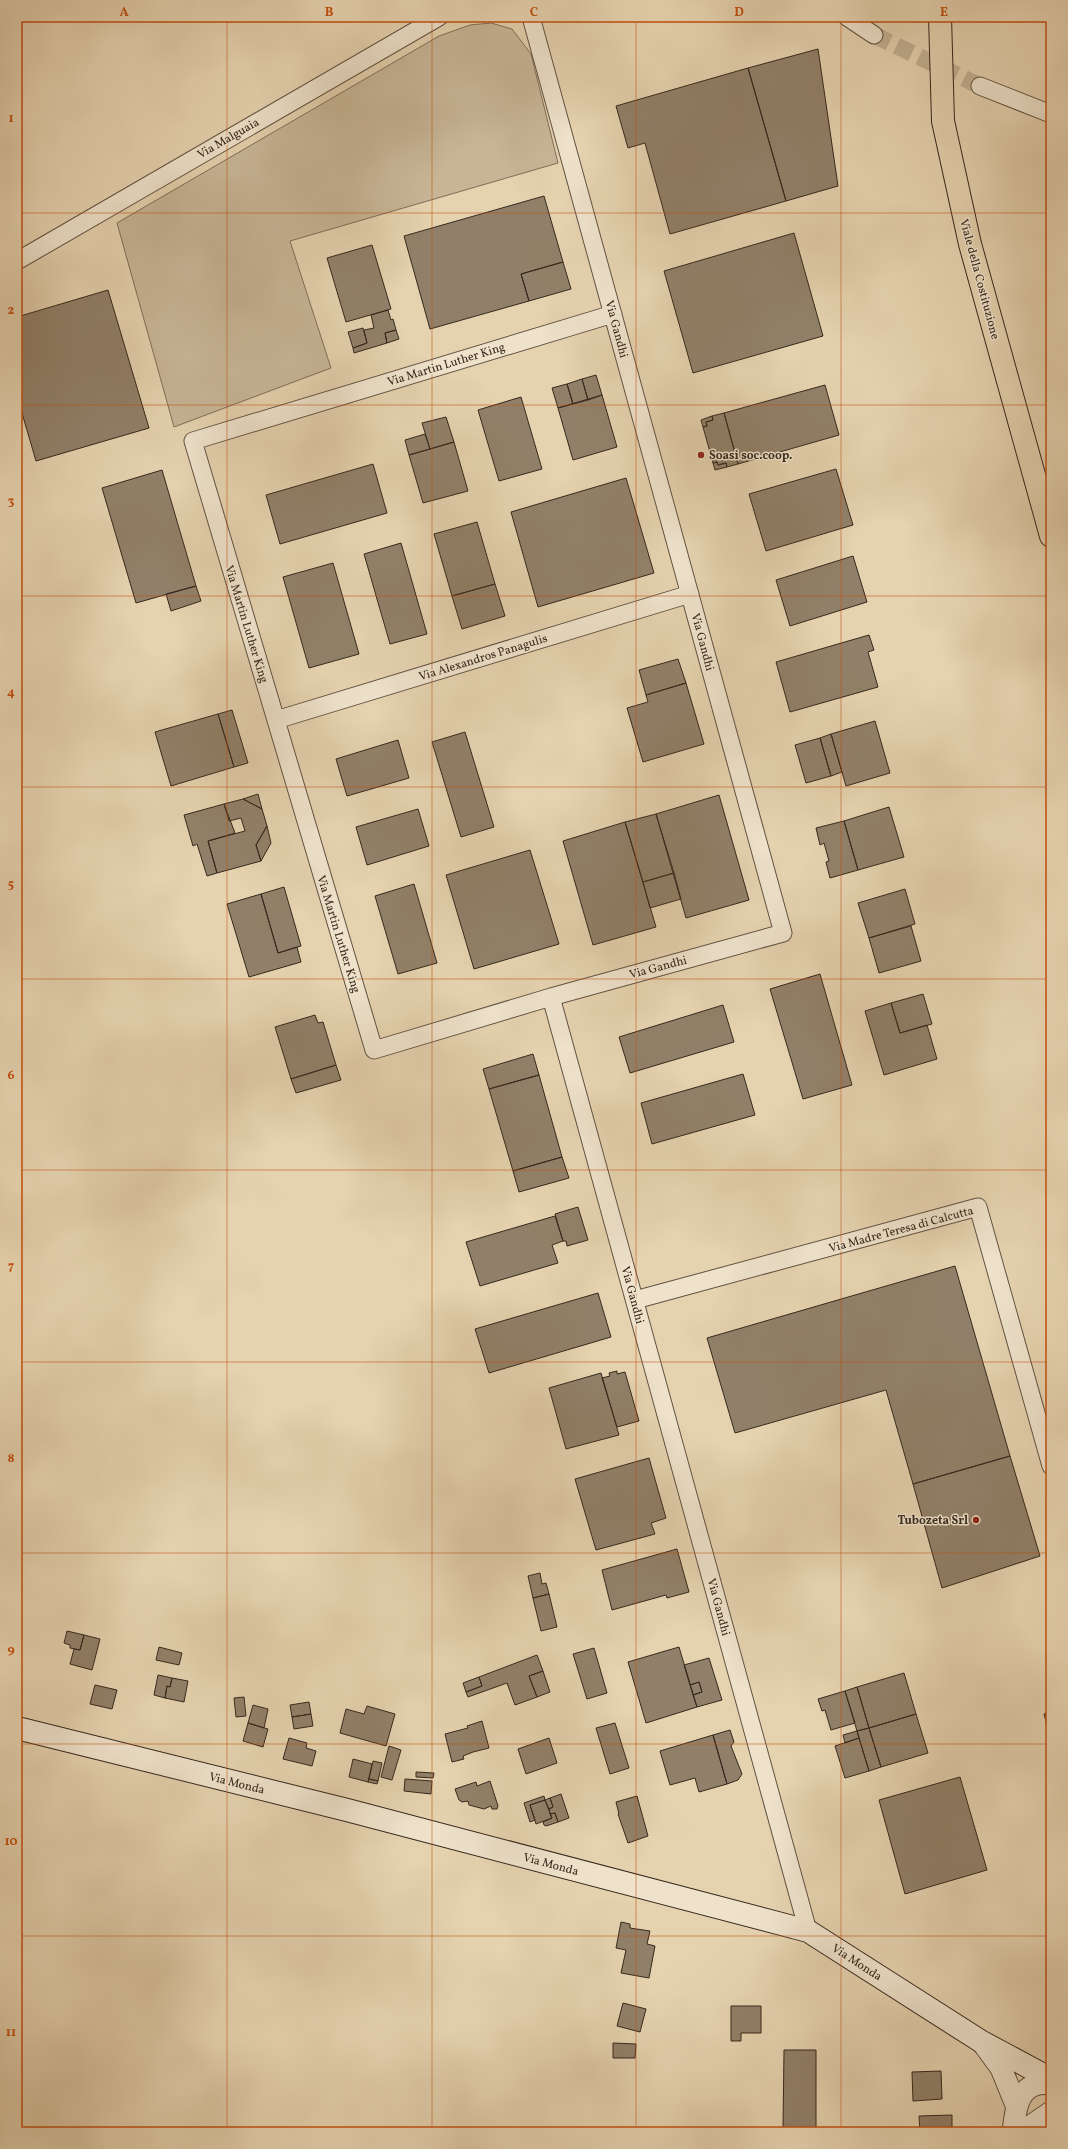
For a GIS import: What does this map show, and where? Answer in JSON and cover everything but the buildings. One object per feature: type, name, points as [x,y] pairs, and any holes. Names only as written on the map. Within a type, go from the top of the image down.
[{"type":"main road","name":"Viale della Costituzione","points":[[940,17],[944,121],[970,244],[1051,536]]},
{"type":"main road","name":"Via Monda","points":[[17,1728],[339,1808],[808,1931],[982,2042],[1051,2079]]},
{"type":"street","name":"Via Malguaia","points":[[17,261],[439,17]]},
{"type":"street","name":"Via Gandhi","points":[[531,17],[783,933],[551,997],[808,1931]]},
{"type":"street","points":[[847,17],[874,35]]},
{"type":"street","points":[[980,86],[1051,114]]},
{"type":"street","name":"Via Martin Luther King","points":[[551,997],[374,1050],[193,441],[613,314]]},
{"type":"street","name":"Via Alexandros Panagulis","points":[[276,720],[690,594]]},
{"type":"street","name":"Via Madre Teresa di Calcutta","points":[[635,1300],[978,1208],[1051,1466]]},
{"type":"street","points":[[982,2042],[1001,2068],[1016,2105],[1013,2132]]},
{"type":"street","points":[[1016,2105],[1034,2085],[1051,2083]]},
{"type":"street","points":[[1022,2132],[1051,2112]]},
{"type":"shaded area","points":[[491,23],[512,29],[531,54],[558,163],[290,241],[331,368],[174,427],[117,223],[439,36],[470,25]]},
{"type":"tunnel","points":[[874,35],[980,86]]},
{"type":"place","name":"Soasi soc.coop.","points":[[701,455]]},
{"type":"place","name":"Tubozeta Srl","points":[[976,1520]]}]
